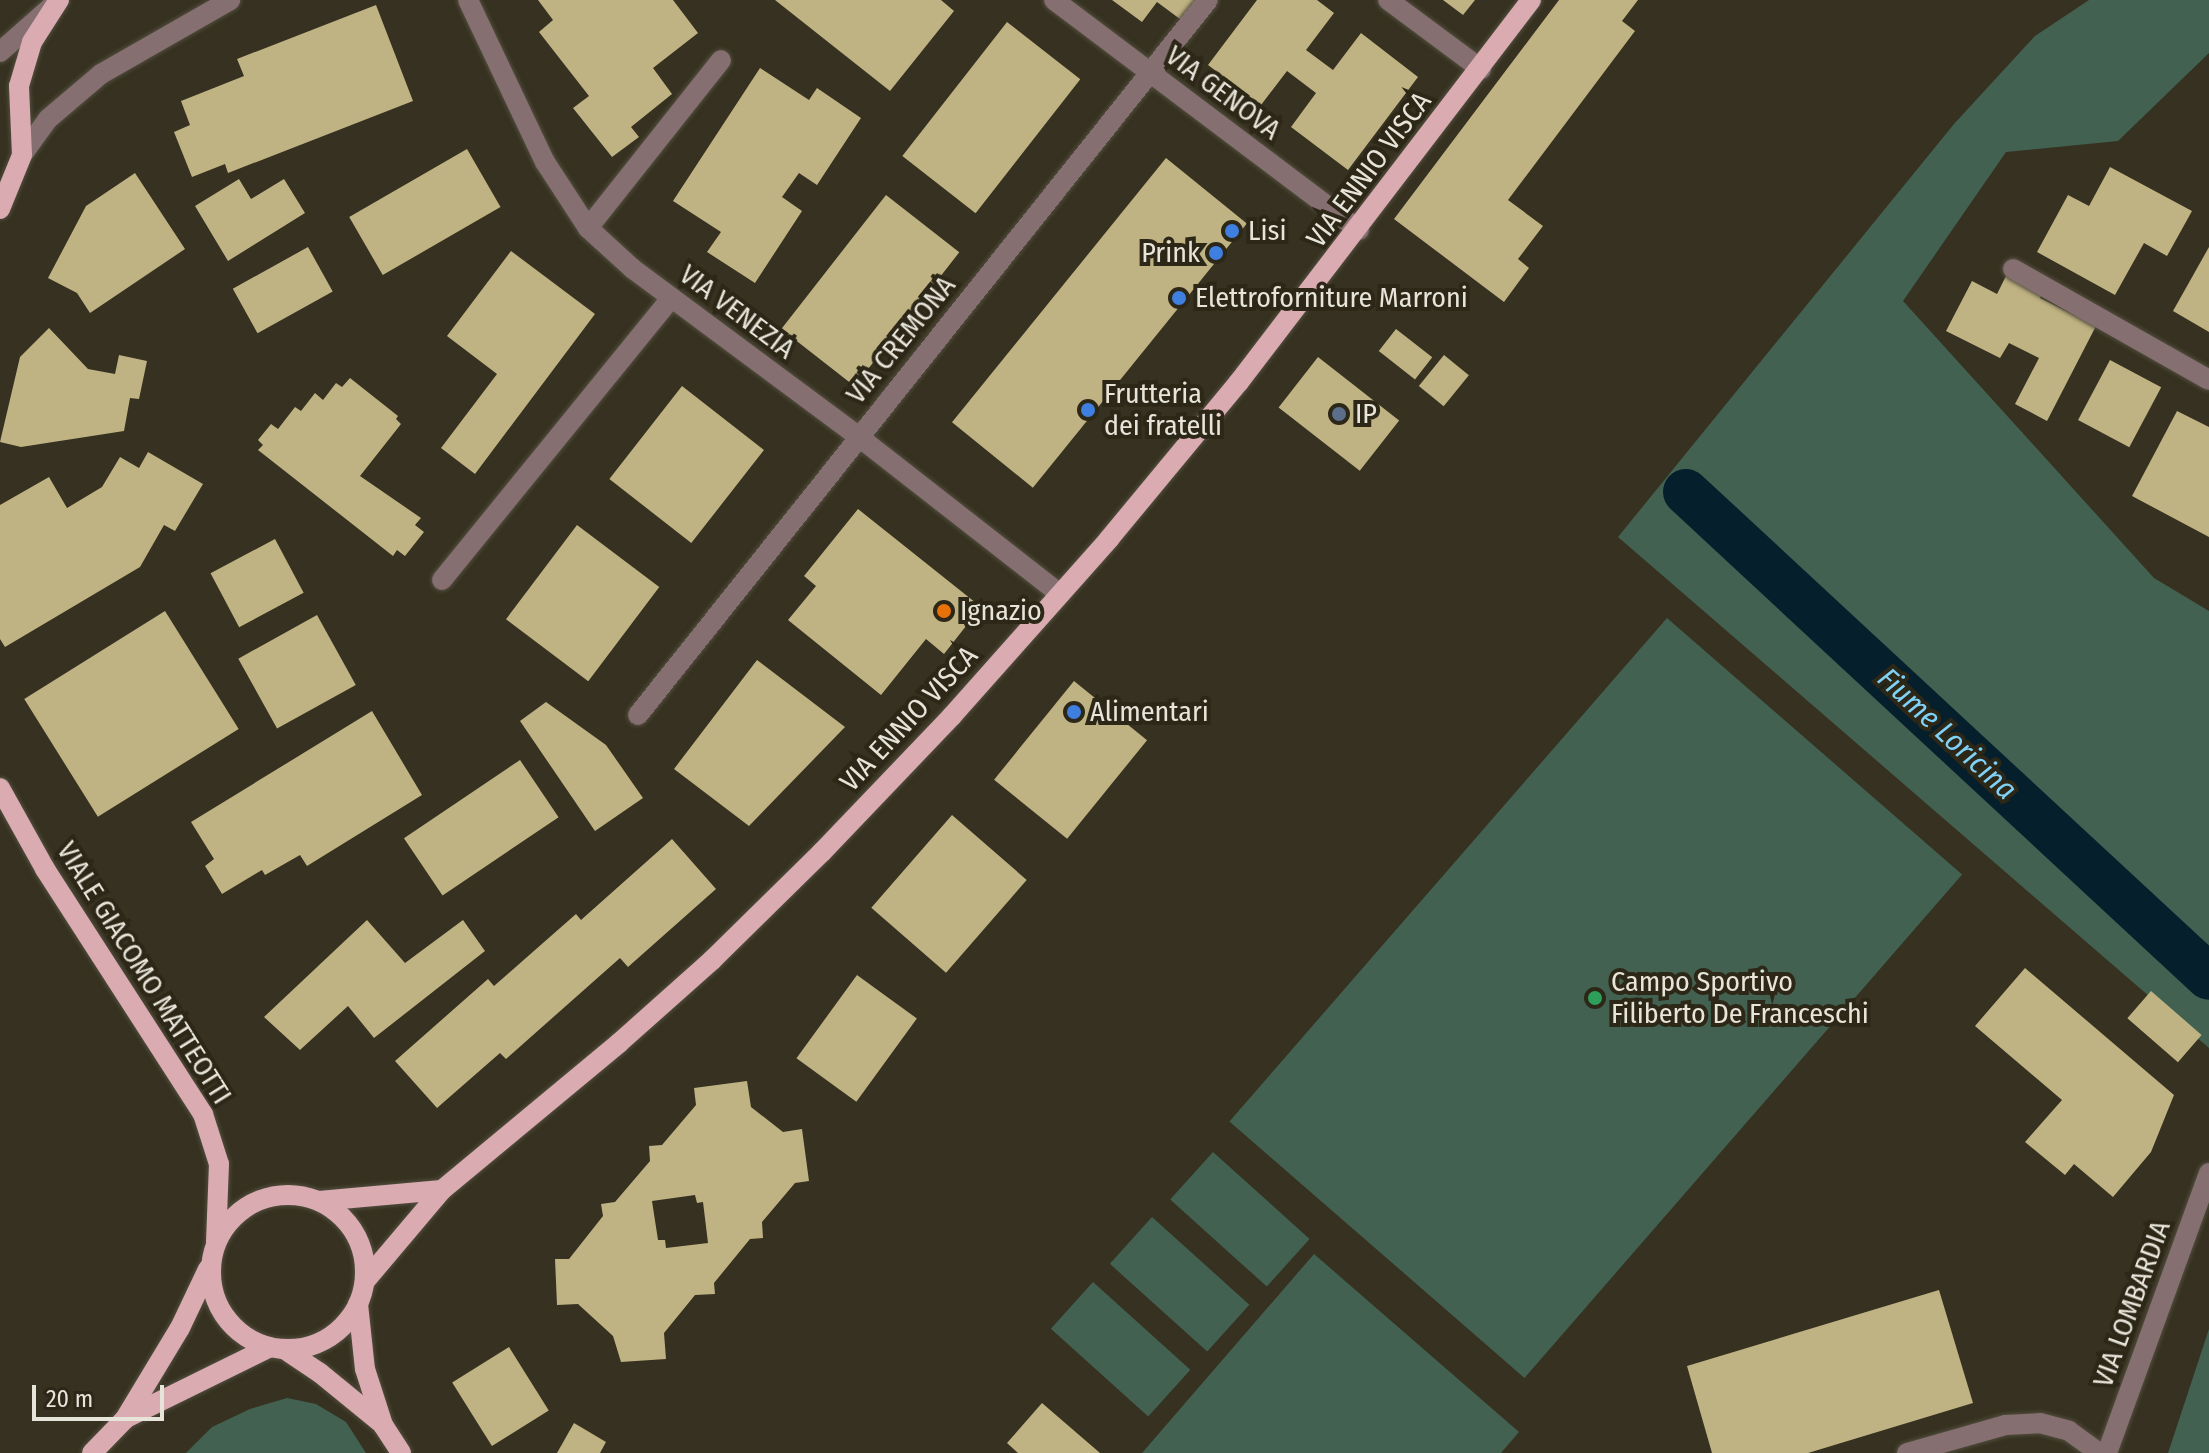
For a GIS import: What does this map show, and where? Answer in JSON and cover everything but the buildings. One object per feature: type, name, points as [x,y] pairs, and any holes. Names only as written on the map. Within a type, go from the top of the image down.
[{"type":"main road","name":"VIA ENNIO VISCA","points":[[365,1281],[442,1190],[619,1043],[735,938],[912,759],[1190,443],[1359,230],[1531,0]]},
{"type":"main road","points":[[2,198],[22,155],[19,86],[32,42],[58,1]]},
{"type":"main road","name":"VIALE GIACOMO MATTEOTTI","points":[[0,788],[45,869],[203,1114],[219,1164],[216,1242]]},
{"type":"main road","points":[[319,1201],[442,1190]]},
{"type":"main road","points":[[92,1453],[125,1419],[180,1328],[210,1265],[216,1242],[229,1221],[247,1205],[271,1196],[295,1194],[319,1201],[336,1211],[360,1242],[365,1281],[358,1304],[341,1326],[319,1342],[277,1348],[125,1419]]},
{"type":"main road","points":[[210,1265],[214,1296],[220,1311],[242,1334],[277,1348],[320,1373],[383,1425]]},
{"type":"main road","points":[[358,1304],[365,1369],[383,1425],[401,1453]]},
{"type":"street","points":[[22,155],[48,119],[101,74],[230,0]]},
{"type":"street","name":"VIA VENEZIA","points":[[468,0],[545,162],[588,228],[671,298],[859,437],[1060,594]]},
{"type":"street","name":"VIA GENOVA","points":[[1054,0],[1359,230]]},
{"type":"street","name":"VIA CREMONA","points":[[638,715],[1208,0]]},
{"type":"street","points":[[1388,0],[1481,69]]},
{"type":"street","points":[[0,52],[58,1]]},
{"type":"street","points":[[588,228],[721,60]]},
{"type":"street","points":[[2013,269],[2209,380]]},
{"type":"street","points":[[442,580],[671,298]]},
{"type":"street","name":"VIA LOMBARDIA","points":[[2107,1453],[2209,1173]]},
{"type":"street","points":[[1907,1453],[2005,1425],[2040,1423],[2069,1431],[2099,1453]]},
{"type":"green space","points":[[2089,0],[2209,0],[2209,53],[2118,141],[2006,152],[1903,301],[2154,578],[2209,611],[2209,1048],[1618,537],[1954,124],[2035,36]]},
{"type":"green space","name":"Campo Sportivo Filiberto De Franceschi","points":[[1667,618],[1962,875],[1525,1378],[1229,1121]]},
{"type":"green space","points":[[1213,1152],[1310,1239],[1267,1287],[1170,1200]]},
{"type":"green space","points":[[1152,1217],[1249,1305],[1207,1351],[1110,1264]]},
{"type":"green space","points":[[1314,1254],[1519,1432],[1501,1453],[1142,1453]]},
{"type":"green space","points":[[1093,1282],[1190,1370],[1148,1416],[1051,1329]]},
{"type":"green space","points":[[2209,1329],[2209,1453],[2168,1453]]},
{"type":"green space","points":[[287,1398],[316,1404],[346,1422],[366,1453],[186,1453],[212,1427],[250,1409]]},
{"type":"waterway","name":"Fiume Loricina","points":[[1686,492],[2209,977]]},
{"type":"place","name":"Lisi","points":[[1232,231]]},
{"type":"place","name":"Prink","points":[[1216,253]]},
{"type":"place","name":"Elettroforniture Marroni","points":[[1179,298]]},
{"type":"place","name":"Frutteria dei fratelli","points":[[1088,410]]},
{"type":"place","name":"IP","points":[[1339,414]]},
{"type":"place","name":"Ignazio","points":[[944,611]]},
{"type":"place","name":"Alimentari","points":[[1074,712]]},
{"type":"place","name":"Campo Sportivo Filiberto De Franceschi","points":[[1595,998]]}]
